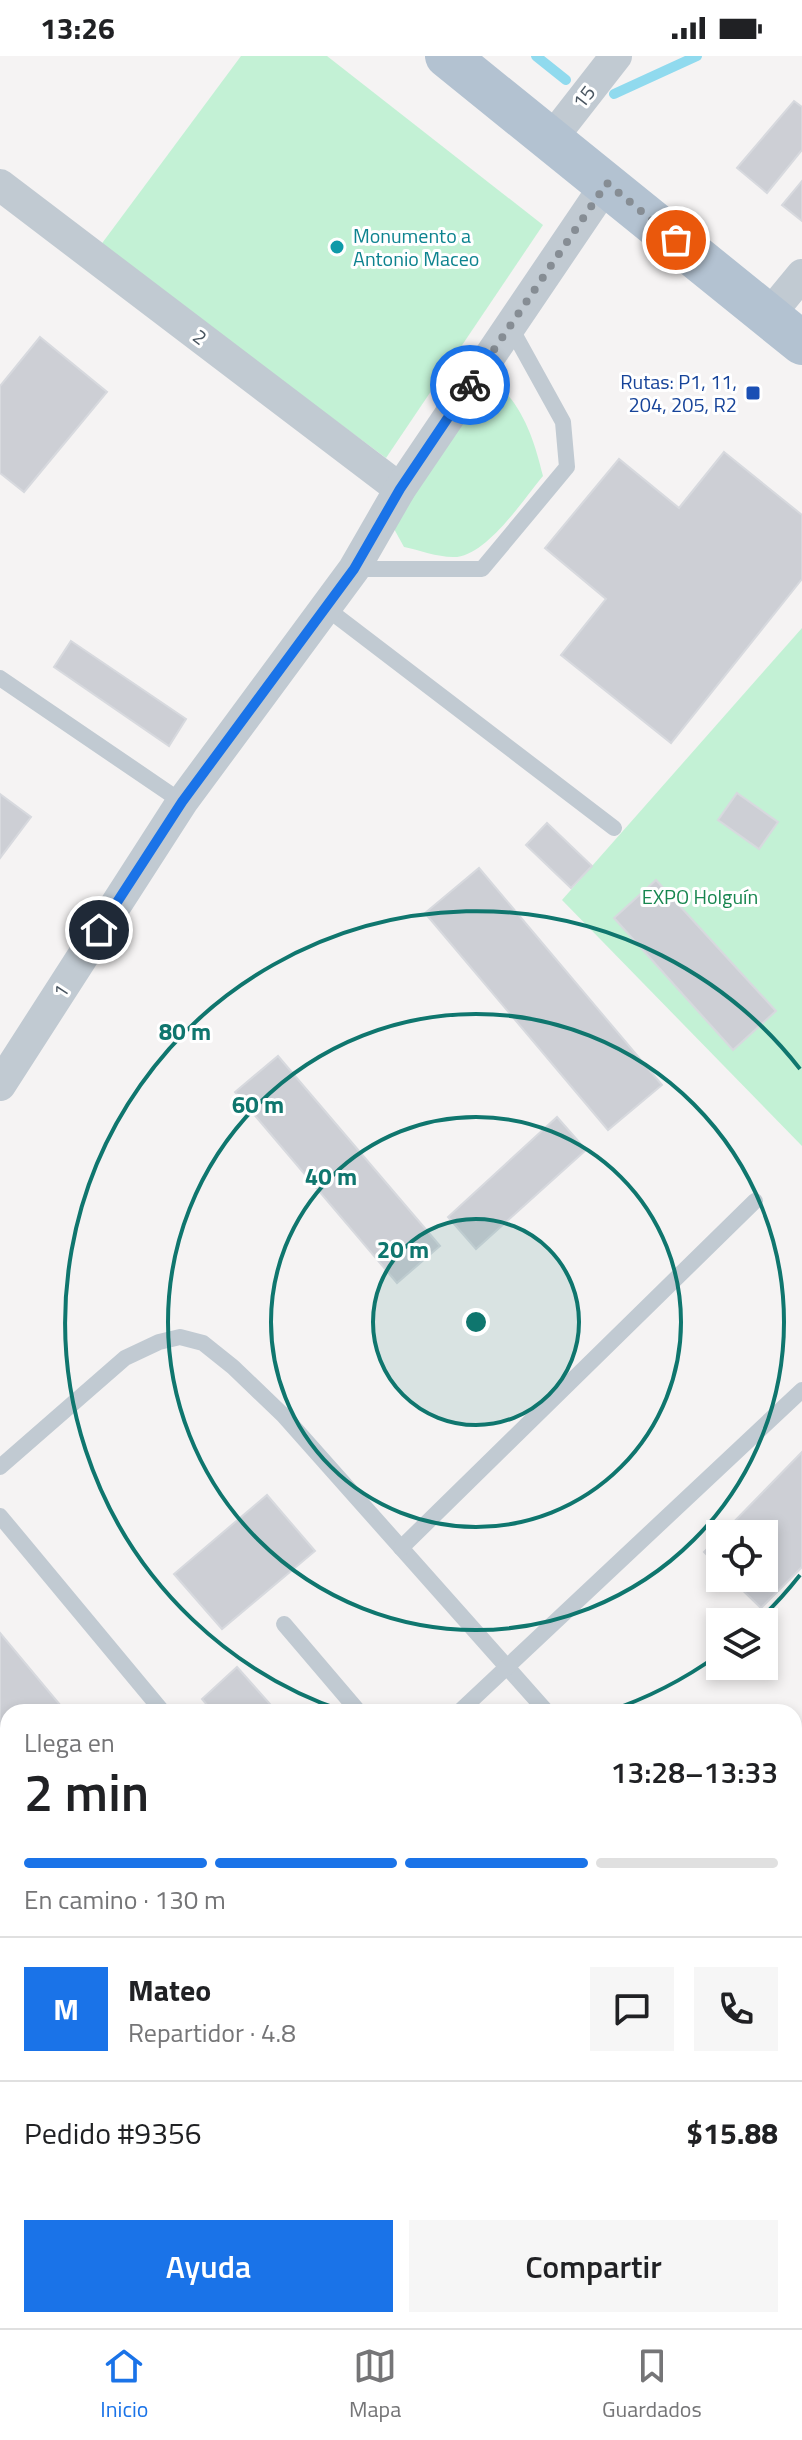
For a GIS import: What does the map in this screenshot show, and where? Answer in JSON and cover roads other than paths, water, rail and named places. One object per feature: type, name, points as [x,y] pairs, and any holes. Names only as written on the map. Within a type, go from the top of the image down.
[{"type":"main road","points":[[447,56],[802,343]]},
{"type":"street","name":"15","points":[[552,138],[616,56]]},
{"type":"street","name":"1","points":[[0,1085],[182,802],[354,569],[400,489],[607,183]]},
{"type":"street","name":"2","points":[[0,185],[400,489]]},
{"type":"lane","points":[[354,569],[482,569],[567,467],[563,422],[510,326]]},
{"type":"lane","points":[[326,608],[614,828]]},
{"type":"lane","points":[[0,678],[182,802]]},
{"type":"lane","points":[[401,1548],[755,1201]]},
{"type":"lane","points":[[0,1467],[125,1358],[159,1342],[180,1337],[203,1343],[283,1415],[540,1704]]},
{"type":"lane","points":[[467,1704],[802,1390]]},
{"type":"lane","points":[[0,1516],[156,1704]]},
{"type":"lane","points":[[284,1624],[352,1704]]},
{"type":"waterway","points":[[536,56],[566,80]]},
{"type":"waterway","points":[[614,94],[697,56]]},
{"type":"place","name":"Monumento a Antonio Maceo","points":[[337,247]]},
{"type":"place","name":"Rutas: P1, 11, 204, 205, R2","points":[[753,393]]},
{"type":"park label","name":"EXPO Holguín","points":[[700,897]]}]
